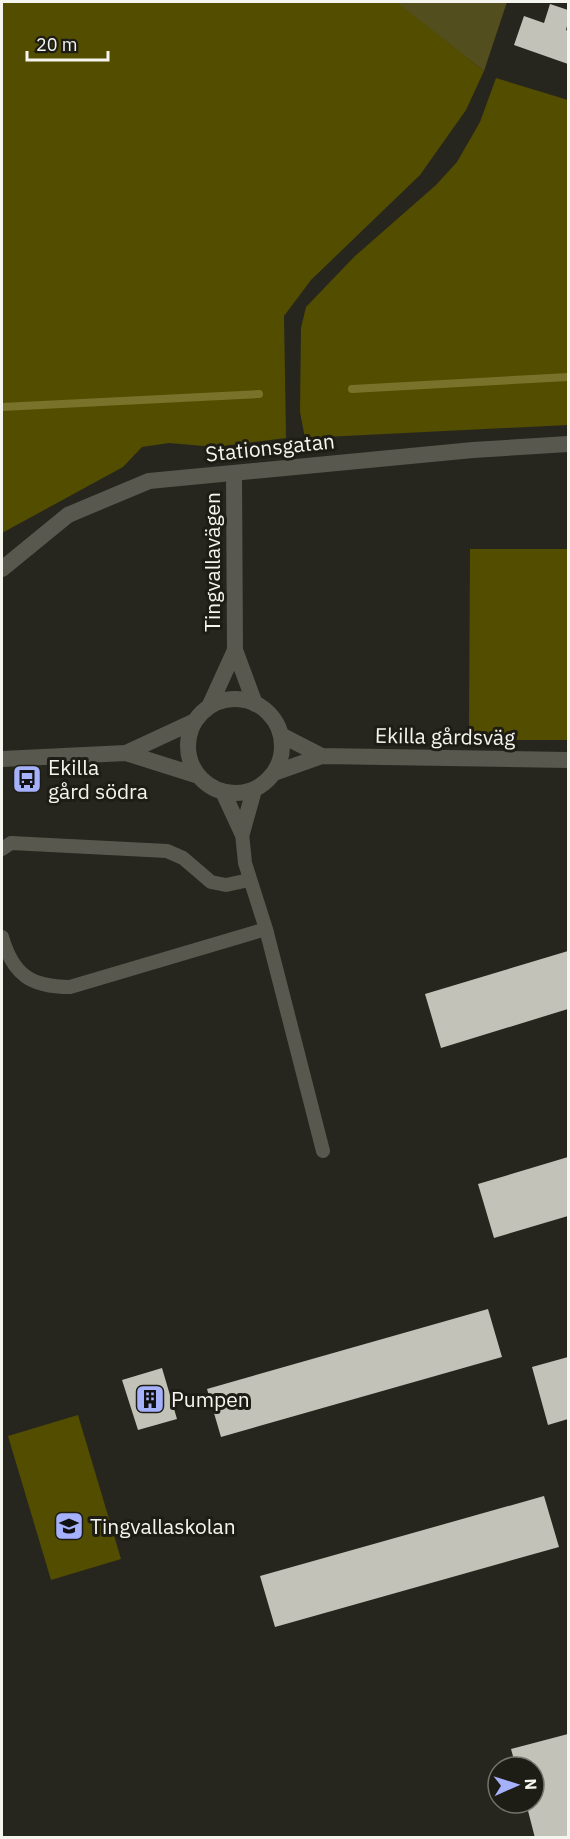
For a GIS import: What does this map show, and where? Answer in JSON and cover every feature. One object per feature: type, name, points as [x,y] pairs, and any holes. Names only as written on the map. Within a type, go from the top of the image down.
[{"type":"street","name":"Stationsgatan","points":[[2,569],[68,515],[149,481],[461,451],[568,444]]},
{"type":"street","name":"Tingvallavägen","points":[[234,474],[236,650]]},
{"type":"street","points":[[236,650],[255,704]]},
{"type":"street","points":[[209,707],[236,650]]},
{"type":"street","points":[[126,753],[195,721],[209,707],[218,702],[233,699],[249,701],[263,709],[274,720],[281,735],[281,758],[274,773],[268,781],[254,790],[238,793],[224,792],[210,787],[191,764],[188,749],[189,734],[195,721]]},
{"type":"street","points":[[281,735],[322,756]]},
{"type":"street","points":[[2,759],[126,753],[199,776]]},
{"type":"street","points":[[274,773],[322,756]]},
{"type":"street","name":"Ekilla gårdsväg","points":[[322,756],[568,760]]},
{"type":"street","points":[[242,833],[254,790]]},
{"type":"street","points":[[224,792],[242,833]]},
{"type":"lane","points":[[242,833],[249,880],[266,929],[323,1151]]},
{"type":"lane","points":[[2,849],[11,843],[167,851],[183,858],[211,882],[226,885],[249,880]]},
{"type":"lane","points":[[2,937],[7,955],[15,968],[31,981],[49,987],[70,987],[266,929]]},
{"type":"shaded area","points":[[2,2],[398,2],[484,71],[466,110],[420,175],[311,280],[284,316],[286,438],[215,447],[169,443],[142,447],[123,467],[2,533]]},
{"type":"shaded area","points":[[398,2],[507,2],[484,71],[399,4]]},
{"type":"shaded area","points":[[496,78],[568,100],[568,425],[305,438],[300,412],[301,328],[306,307],[354,257],[436,185],[457,162],[480,122]]},
{"type":"shaded area","points":[[470,549],[568,549],[568,740],[469,740]]},
{"type":"shaded area","points":[[78,1415],[121,1559],[51,1580],[8,1436]]},
{"type":"building","points":[[550,4],[568,10],[566,30],[568,31],[568,64],[514,45],[524,16],[544,23]]},
{"type":"building","points":[[568,951],[568,1009],[441,1048],[425,994]]},
{"type":"building","points":[[568,1157],[568,1216],[494,1238],[478,1184]]},
{"type":"building","points":[[488,1309],[502,1357],[221,1437],[207,1389]]},
{"type":"building","points":[[568,1357],[568,1419],[548,1425],[532,1367]]},
{"type":"building","name":"Pumpen","points":[[162,1368],[177,1419],[138,1430],[122,1380]]},
{"type":"building","points":[[544,1496],[559,1547],[275,1627],[260,1576]]},
{"type":"building","points":[[568,1734],[568,1838],[535,1838],[529,1815],[546,1815],[546,1755],[513,1755],[511,1749]]},
{"type":"waterway","points":[[352,389],[568,377]]},
{"type":"waterway","points":[[2,407],[259,394]]},
{"type":"place","name":"Ekilla gård södra","points":[[27,779]]},
{"type":"place","name":"Pumpen","points":[[150,1399]]},
{"type":"place","name":"Tingvallaskolan","points":[[69,1526]]}]
